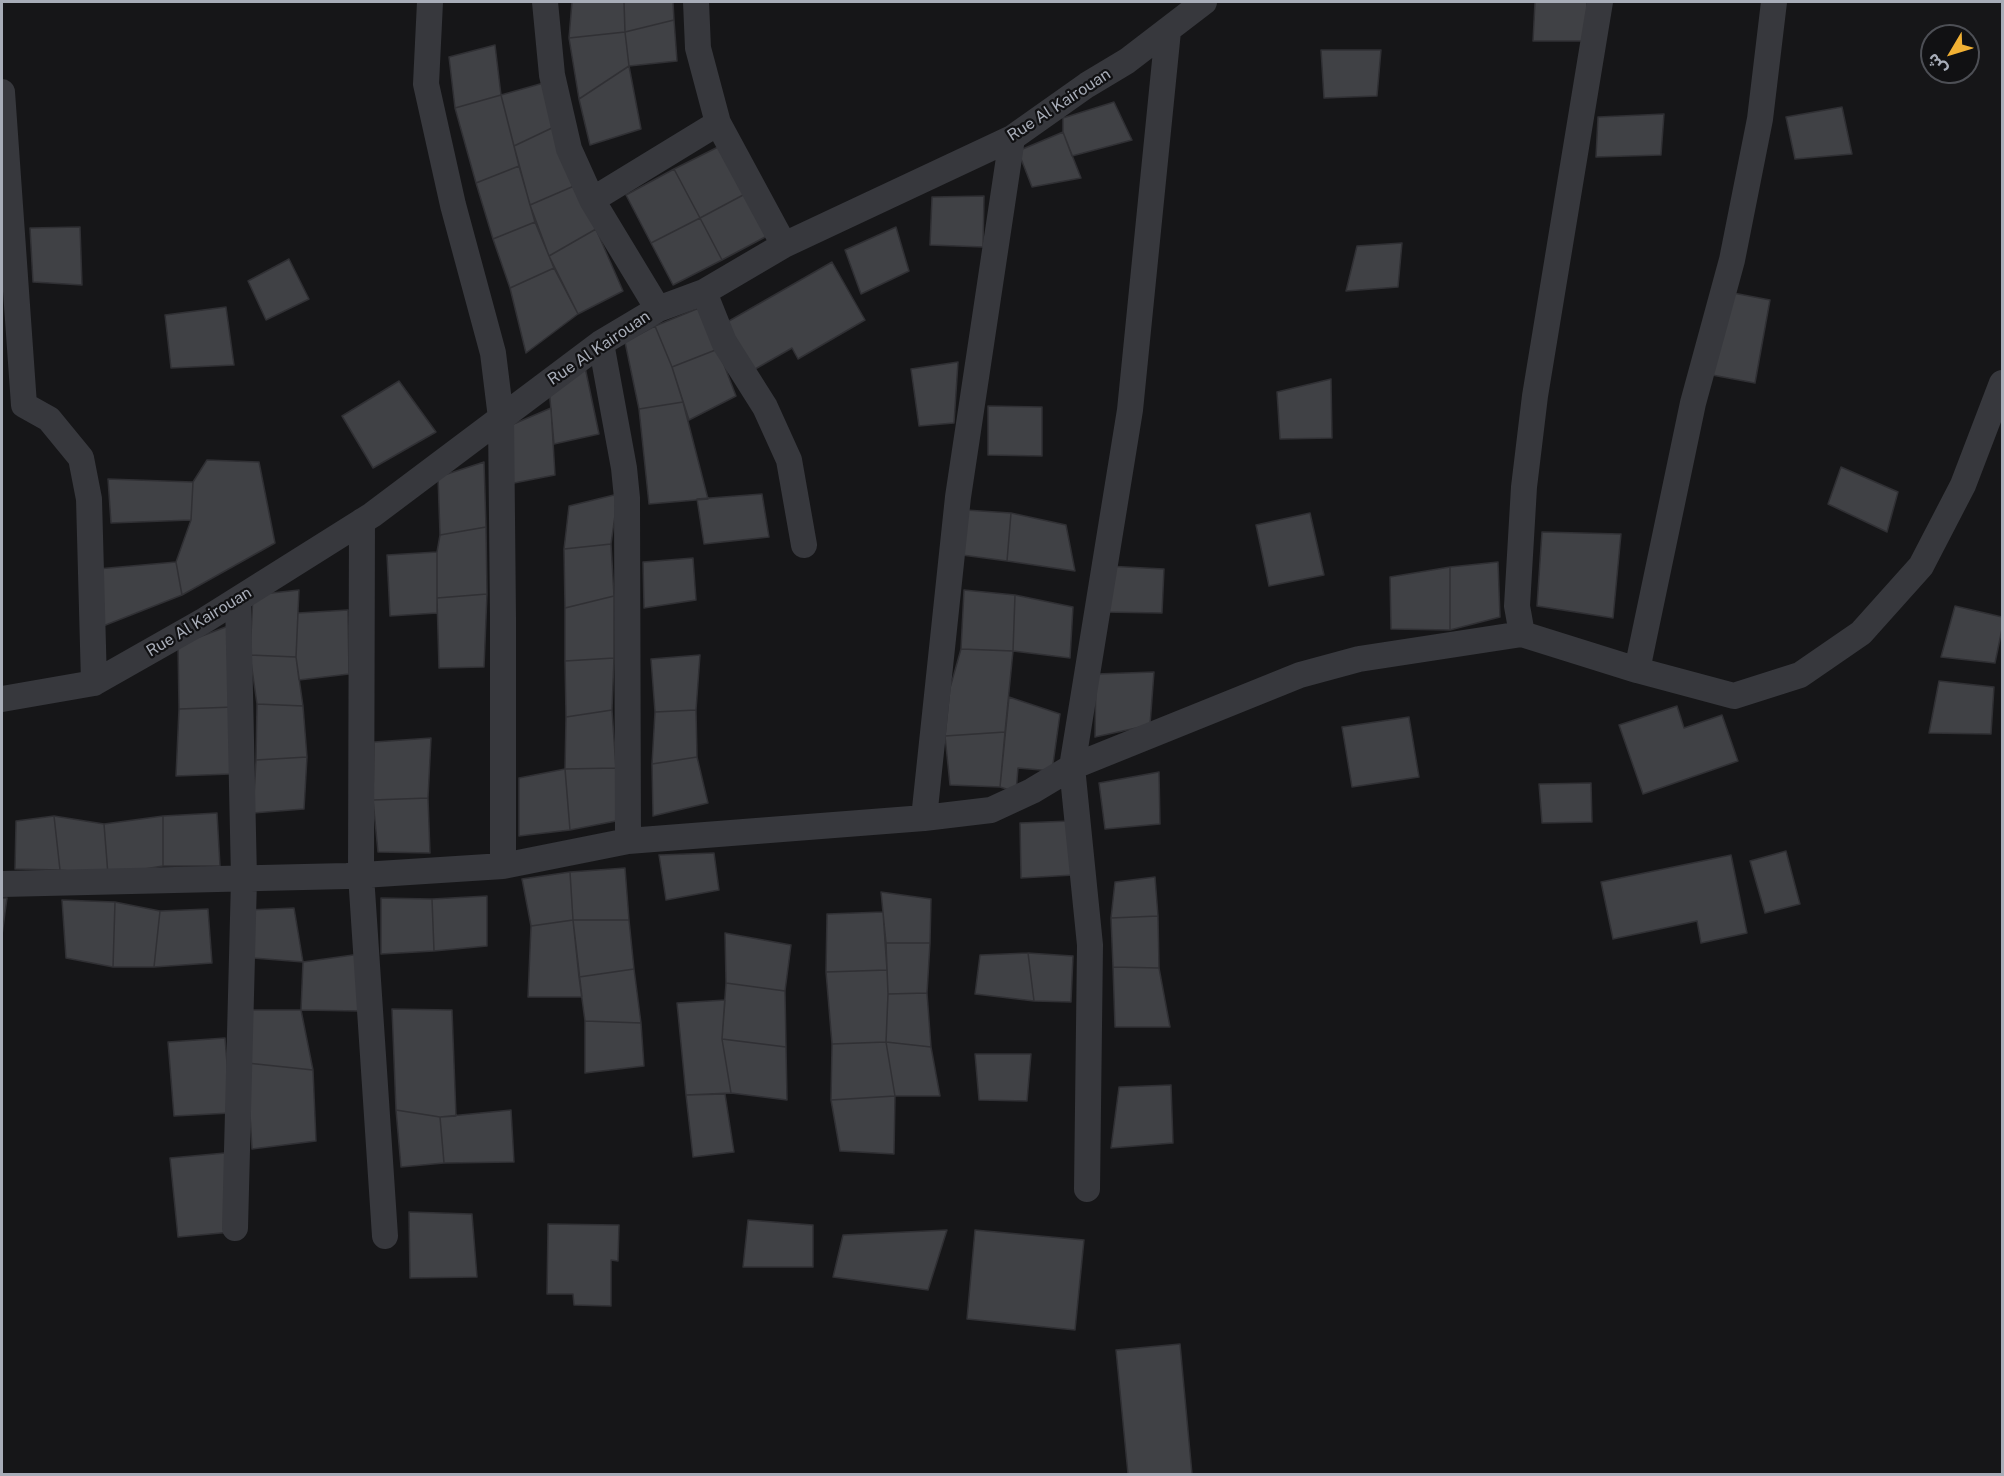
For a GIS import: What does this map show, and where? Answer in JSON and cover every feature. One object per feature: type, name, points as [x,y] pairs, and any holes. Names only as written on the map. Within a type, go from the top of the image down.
[{"type":"street","points":[[430,2],[426,84],[453,205],[493,353],[501,418],[503,866]]},
{"type":"street","points":[[545,2],[552,75],[569,149],[592,200],[658,309]]},
{"type":"street","points":[[696,2],[698,48],[718,123],[784,245]]},
{"type":"street","name":"Rue Al Kairouan","points":[[2,699],[94,683],[238,600],[362,521],[601,343],[658,309],[704,292],[784,245],[1012,138],[1168,31],[1204,2]]},
{"type":"street","points":[[1522,634],[1516,606],[1524,487],[1537,385],[1600,2]]},
{"type":"street","points":[[1637,670],[1693,402],[1732,260],[1760,119],[1774,2]]},
{"type":"street","points":[[1087,1189],[1090,945],[1072,767],[1130,410],[1168,31]]},
{"type":"street","points":[[2,92],[24,405],[49,419],[81,458],[89,499],[94,683]]},
{"type":"street","points":[[592,200],[718,123]]},
{"type":"street","points":[[924,818],[958,497],[1012,138]]},
{"type":"street","points":[[704,292],[724,342],[765,407],[789,460],[804,545]]},
{"type":"street","points":[[601,343],[624,468],[627,498],[628,841]]},
{"type":"street","points":[[2,884],[361,875],[503,866],[628,841],[924,818],[991,810],[1032,791],[1072,767],[1300,675],[1359,659],[1522,634],[1637,670],[1734,696],[1800,675],[1861,633],[1921,566],[1963,485],[2002,383]]},
{"type":"street","points":[[362,521],[361,875],[385,1236]]},
{"type":"street","points":[[236,1228],[244,879],[238,600]]},
{"type":"building","points":[[572,2],[624,2],[625,32],[569,38]]},
{"type":"building","points":[[624,2],[673,2],[674,20],[625,32]]},
{"type":"building","points":[[1535,2],[1587,2],[1586,41],[1533,41]]},
{"type":"building","points":[[674,20],[677,61],[629,66],[625,32]]},
{"type":"building","points":[[625,32],[629,66],[579,99],[569,38]]},
{"type":"building","points":[[495,45],[501,95],[455,108],[449,57]]},
{"type":"building","points":[[1321,50],[1381,50],[1377,96],[1324,98]]},
{"type":"building","points":[[629,66],[641,129],[590,145],[579,99]]},
{"type":"building","points":[[547,82],[554,127],[514,146],[501,95]]},
{"type":"building","points":[[501,95],[519,166],[476,183],[455,108]]},
{"type":"building","points":[[1114,102],[1132,140],[1072,156],[1063,132],[1063,118]]},
{"type":"building","points":[[1842,107],[1852,154],[1795,159],[1786,117]]},
{"type":"building","points":[[1664,114],[1661,155],[1596,157],[1598,117]]},
{"type":"building","points":[[554,127],[574,186],[530,205],[514,146]]},
{"type":"building","points":[[1063,132],[1081,178],[1032,187],[1018,151]]},
{"type":"building","points":[[720,146],[745,194],[700,218],[674,169]]},
{"type":"building","points":[[519,166],[535,222],[493,239],[476,183]]},
{"type":"building","points":[[674,169],[700,218],[651,243],[626,195]]},
{"type":"building","points":[[574,186],[596,229],[549,256],[530,205]]},
{"type":"building","points":[[745,194],[767,236],[722,260],[700,218]]},
{"type":"building","points":[[984,196],[983,247],[930,245],[932,197]]},
{"type":"building","points":[[700,218],[722,260],[673,285],[651,243]]},
{"type":"building","points":[[535,222],[554,268],[510,288],[493,239]]},
{"type":"building","points":[[80,227],[82,285],[33,282],[30,228]]},
{"type":"building","points":[[896,227],[909,271],[861,294],[845,250]]},
{"type":"building","points":[[596,229],[623,291],[578,314],[549,256]]},
{"type":"building","points":[[1402,243],[1398,287],[1346,291],[1357,246]]},
{"type":"building","points":[[289,259],[309,299],[266,320],[248,281]]},
{"type":"building","points":[[832,262],[865,320],[798,359],[792,348],[750,372],[722,325]]},
{"type":"building","points":[[554,268],[578,314],[526,353],[510,288]]},
{"type":"building","points":[[1728,292],[1770,300],[1755,383],[1712,375]]},
{"type":"building","points":[[226,307],[234,365],[171,368],[165,315]]},
{"type":"building","points":[[699,308],[718,349],[672,367],[655,326]]},
{"type":"building","points":[[655,326],[683,402],[639,409],[625,342]]},
{"type":"building","points":[[718,349],[736,396],[689,420],[672,367]]},
{"type":"building","points":[[958,362],[954,423],[919,426],[911,369]]},
{"type":"building","points":[[585,367],[599,434],[554,444],[549,388]]},
{"type":"building","points":[[1331,379],[1332,438],[1280,439],[1277,392]]},
{"type":"building","points":[[399,381],[436,432],[373,468],[342,416]]},
{"type":"building","points":[[683,402],[708,499],[649,504],[639,409]]},
{"type":"building","points":[[988,406],[1042,407],[1042,456],[988,455]]},
{"type":"building","points":[[551,408],[555,475],[509,484],[509,426]]},
{"type":"building","points":[[207,460],[259,462],[275,543],[182,595],[176,562],[191,520],[193,482]]},
{"type":"building","points":[[484,462],[486,527],[440,535],[438,477]]},
{"type":"building","points":[[1841,467],[1898,492],[1887,532],[1828,504]]},
{"type":"building","points":[[108,479],[193,482],[191,520],[111,523]]},
{"type":"building","points":[[618,494],[611,544],[564,549],[569,506]]},
{"type":"building","points":[[762,494],[769,537],[704,544],[697,499]]},
{"type":"building","points":[[966,510],[1011,513],[1007,561],[962,555]]},
{"type":"building","points":[[1011,513],[1066,525],[1075,571],[1007,561]]},
{"type":"building","points":[[1310,513],[1324,575],[1269,586],[1256,525]]},
{"type":"building","points":[[486,527],[487,594],[437,598],[437,552],[440,535]]},
{"type":"building","points":[[1542,532],[1621,534],[1613,618],[1537,606]]},
{"type":"building","points":[[611,544],[614,596],[565,608],[564,549]]},
{"type":"building","points":[[437,552],[437,613],[390,616],[387,555]]},
{"type":"building","points":[[693,558],[696,600],[644,608],[643,562]]},
{"type":"building","points":[[176,562],[182,595],[98,628],[97,569]]},
{"type":"building","points":[[1498,562],[1500,617],[1450,630],[1450,567]]},
{"type":"building","points":[[1107,566],[1164,569],[1162,613],[1102,612]]},
{"type":"building","points":[[1450,567],[1450,630],[1391,629],[1390,577]]},
{"type":"building","points":[[299,590],[296,657],[250,655],[253,595]]},
{"type":"building","points":[[964,590],[1015,595],[1013,651],[961,649]]},
{"type":"building","points":[[487,594],[484,667],[439,668],[437,598]]},
{"type":"building","points":[[1015,595],[1073,607],[1070,658],[1013,651]]},
{"type":"building","points":[[614,596],[614,658],[565,661],[565,608]]},
{"type":"building","points":[[1955,606],[2002,617],[2002,629],[1995,663],[1941,657]]},
{"type":"building","points":[[348,610],[349,674],[299,680],[296,657],[298,613]]},
{"type":"building","points":[[231,625],[234,707],[179,709],[178,645]]},
{"type":"building","points":[[961,649],[1013,651],[1005,732],[945,736],[950,688]]},
{"type":"building","points":[[250,655],[296,657],[303,706],[257,704]]},
{"type":"building","points":[[700,655],[696,710],[655,712],[651,659]]},
{"type":"building","points":[[614,658],[612,710],[566,717],[565,661]]},
{"type":"building","points":[[1154,672],[1150,725],[1095,737],[1096,674]]},
{"type":"building","points":[[1939,681],[1994,687],[1991,734],[1929,733]]},
{"type":"building","points":[[1009,697],[1060,714],[1052,771],[1018,768],[1016,792],[1000,787]]},
{"type":"building","points":[[257,704],[303,706],[307,757],[256,760]]},
{"type":"building","points":[[1677,706],[1684,728],[1722,715],[1738,761],[1643,794],[1619,725]]},
{"type":"building","points":[[234,707],[231,774],[176,776],[179,709]]},
{"type":"building","points":[[612,710],[616,768],[565,769],[566,717]]},
{"type":"building","points":[[696,710],[697,757],[652,764],[655,712]]},
{"type":"building","points":[[1409,717],[1419,777],[1352,787],[1342,727]]},
{"type":"building","points":[[1005,732],[1000,787],[950,785],[945,736]]},
{"type":"building","points":[[431,738],[428,798],[373,800],[374,742]]},
{"type":"building","points":[[307,757],[304,809],[253,813],[256,760]]},
{"type":"building","points":[[697,757],[708,803],[653,816],[652,764]]},
{"type":"building","points":[[616,768],[621,820],[570,830],[565,769]]},
{"type":"building","points":[[565,769],[570,830],[519,836],[519,778]]},
{"type":"building","points":[[1159,772],[1160,824],[1105,829],[1099,783]]},
{"type":"building","points":[[1591,783],[1592,822],[1542,823],[1539,784]]},
{"type":"building","points":[[428,798],[430,853],[378,852],[373,800]]},
{"type":"building","points":[[217,813],[220,866],[163,866],[163,816]]},
{"type":"building","points":[[54,816],[60,870],[15,869],[16,821]]},
{"type":"building","points":[[54,816],[104,824],[108,875],[60,870]]},
{"type":"building","points":[[163,816],[163,866],[108,875],[104,824]]},
{"type":"building","points":[[1070,821],[1074,875],[1021,878],[1020,823]]},
{"type":"building","points":[[1786,851],[1800,904],[1765,913],[1750,861]]},
{"type":"building","points":[[714,853],[719,890],[666,900],[659,855]]},
{"type":"building","points":[[1731,855],[1747,933],[1701,943],[1697,921],[1613,939],[1601,882]]},
{"type":"building","points":[[625,868],[629,920],[573,920],[570,872]]},
{"type":"building","points":[[570,872],[573,920],[531,926],[522,879]]},
{"type":"building","points":[[1155,877],[1158,916],[1111,918],[1115,882]]},
{"type":"building","points":[[881,892],[931,899],[930,943],[886,943]]},
{"type":"building","points":[[487,896],[487,946],[434,951],[432,899]]},
{"type":"building","points":[[2,898],[7,898],[2,935]]},
{"type":"building","points":[[381,898],[432,899],[434,951],[381,954]]},
{"type":"building","points":[[62,900],[115,902],[113,967],[66,958]]},
{"type":"building","points":[[115,902],[160,911],[154,967],[113,967]]},
{"type":"building","points":[[294,908],[303,962],[253,958],[247,910]]},
{"type":"building","points":[[208,909],[212,963],[154,967],[160,911]]},
{"type":"building","points":[[883,912],[887,970],[826,972],[827,914]]},
{"type":"building","points":[[1158,916],[1159,968],[1113,967],[1111,918]]},
{"type":"building","points":[[573,920],[629,920],[634,969],[579,977]]},
{"type":"building","points":[[573,920],[582,997],[528,997],[531,926]]},
{"type":"building","points":[[725,933],[791,945],[785,991],[726,983]]},
{"type":"building","points":[[886,943],[930,943],[927,993],[888,994]]},
{"type":"building","points":[[1028,953],[1034,1001],[975,994],[980,955]]},
{"type":"building","points":[[1028,953],[1073,956],[1071,1002],[1034,1001]]},
{"type":"building","points":[[360,954],[359,1011],[301,1010],[303,962]]},
{"type":"building","points":[[1113,967],[1159,968],[1170,1027],[1115,1027]]},
{"type":"building","points":[[634,969],[641,1023],[585,1021],[579,977]]},
{"type":"building","points":[[887,970],[886,1042],[832,1044],[826,972]]},
{"type":"building","points":[[726,983],[785,991],[786,1047],[722,1039]]},
{"type":"building","points":[[927,993],[931,1047],[886,1042],[888,994]]},
{"type":"building","points":[[725,1000],[722,1039],[731,1093],[686,1095],[677,1003]]},
{"type":"building","points":[[392,1009],[452,1010],[456,1116],[440,1117],[396,1110]]},
{"type":"building","points":[[252,1010],[301,1010],[313,1070],[247,1063]]},
{"type":"building","points":[[585,1021],[641,1023],[644,1066],[585,1073]]},
{"type":"building","points":[[225,1038],[231,1113],[174,1116],[168,1042]]},
{"type":"building","points":[[722,1039],[786,1047],[787,1100],[731,1093]]},
{"type":"building","points":[[886,1042],[895,1096],[831,1100],[832,1044]]},
{"type":"building","points":[[886,1042],[931,1047],[940,1096],[895,1096]]},
{"type":"building","points":[[975,1054],[1031,1054],[1027,1101],[979,1100]]},
{"type":"building","points":[[247,1063],[313,1070],[316,1141],[252,1149]]},
{"type":"building","points":[[1171,1085],[1173,1143],[1111,1148],[1119,1087]]},
{"type":"building","points":[[725,1094],[734,1152],[693,1157],[686,1095]]},
{"type":"building","points":[[895,1096],[894,1154],[840,1151],[831,1100]]},
{"type":"building","points":[[396,1110],[440,1117],[444,1163],[401,1167]]},
{"type":"building","points":[[511,1110],[514,1162],[444,1163],[440,1117]]},
{"type":"building","points":[[225,1153],[232,1232],[178,1237],[170,1158]]},
{"type":"building","points":[[409,1212],[472,1214],[477,1277],[410,1278]]},
{"type":"building","points":[[748,1220],[813,1225],[813,1267],[743,1267]]},
{"type":"building","points":[[548,1224],[619,1225],[618,1261],[611,1260],[611,1306],[574,1305],[573,1294],[547,1294]]},
{"type":"building","points":[[947,1230],[928,1290],[833,1277],[843,1235]]},
{"type":"building","points":[[975,1230],[1084,1240],[1075,1330],[967,1319]]},
{"type":"building","points":[[1180,1344],[1192,1474],[1128,1474],[1116,1350]]}]
